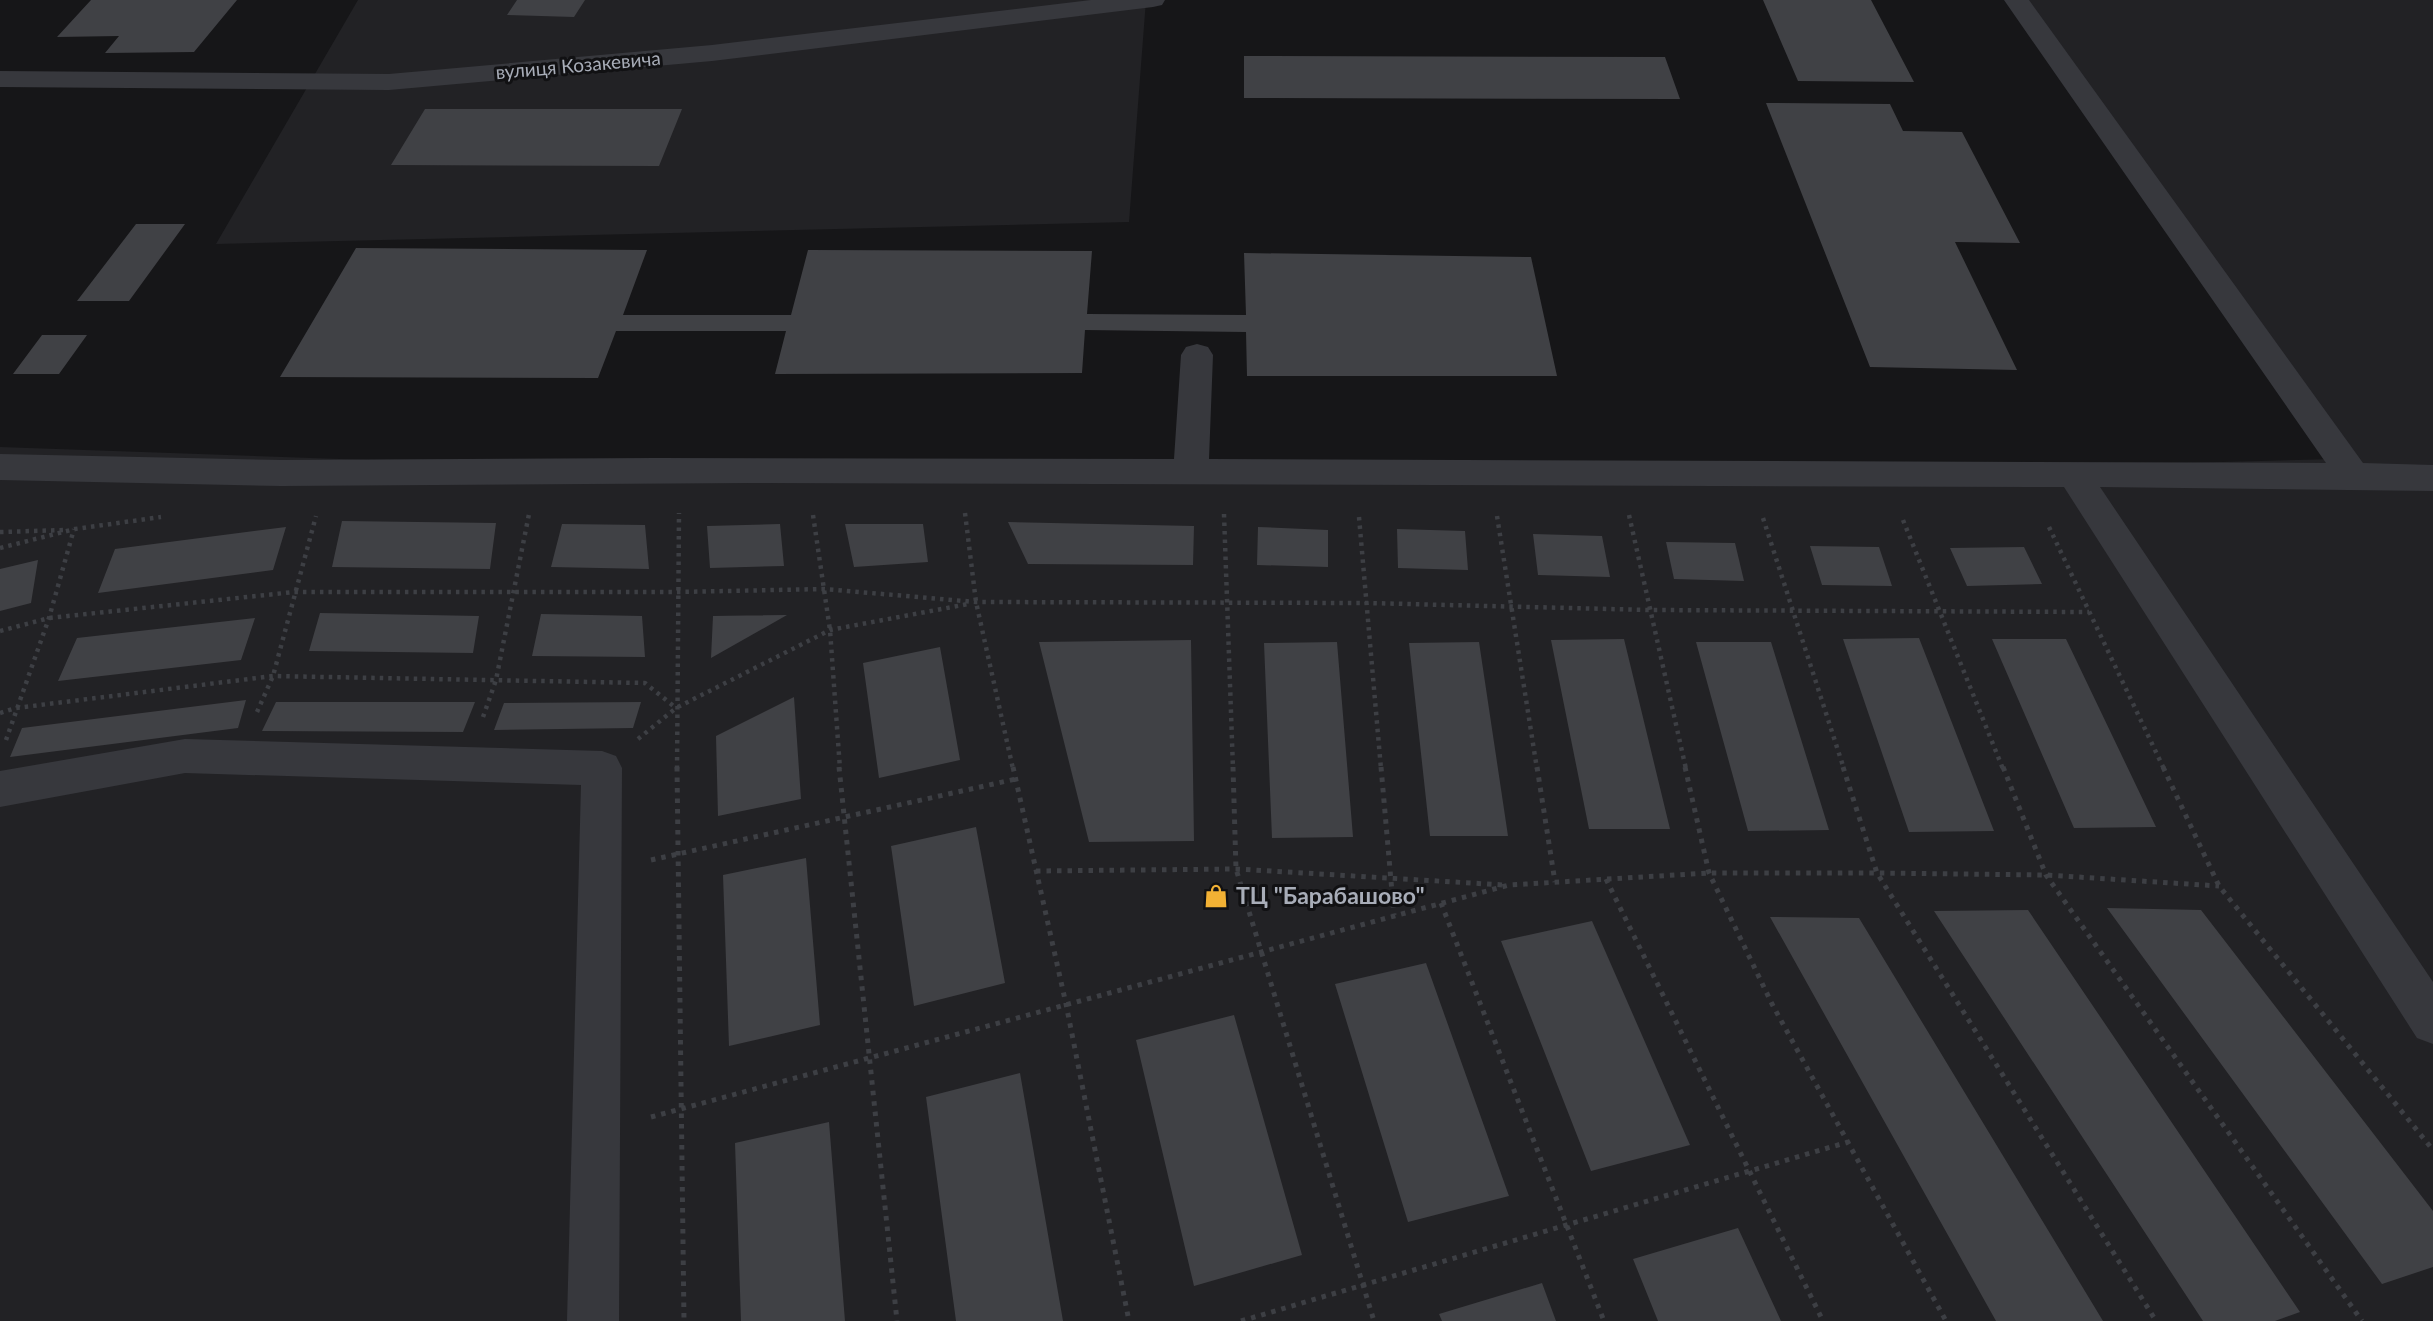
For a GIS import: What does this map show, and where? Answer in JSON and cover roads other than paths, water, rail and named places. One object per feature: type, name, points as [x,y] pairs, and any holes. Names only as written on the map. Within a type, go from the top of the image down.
[{"type":"street","name":"вулиця Козакевича","points":[[0,79],[389,82],[712,53],[1153,0]]},
{"type":"street","points":[[2017,0],[2353,475]]},
{"type":"street","points":[[1191,472],[1197,355]]},
{"type":"street","points":[[0,467],[238,472],[526,469],[2353,475],[2433,478]]},
{"type":"street","points":[[2074,475],[2433,1022]]},
{"type":"street","points":[[0,789],[185,757],[601,768],[593,1321]]},
{"type":"place","name":"ТЦ \"Барабашово\"","points":[[1216,896]]}]
